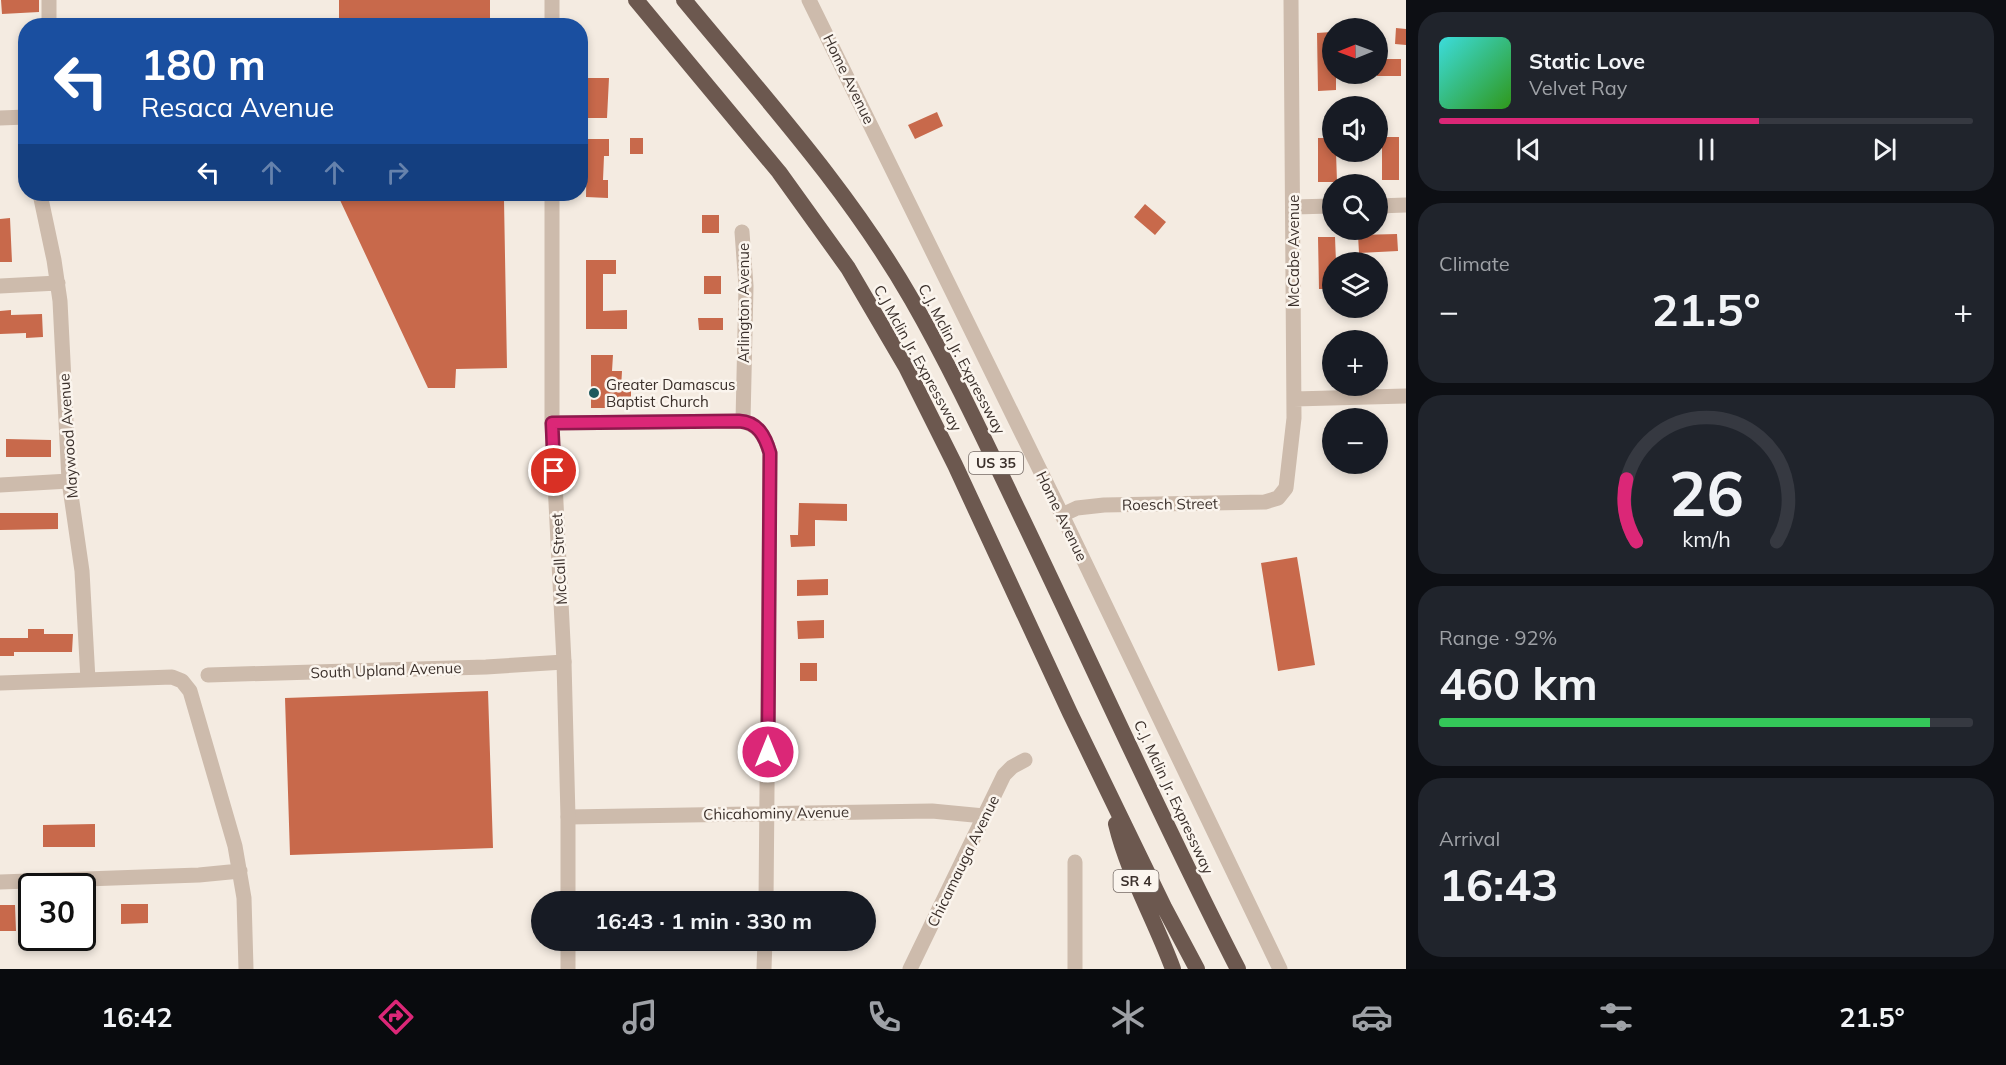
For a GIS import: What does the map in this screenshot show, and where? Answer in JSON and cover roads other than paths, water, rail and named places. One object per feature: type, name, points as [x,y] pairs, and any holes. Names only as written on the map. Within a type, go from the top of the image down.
[{"type":"highway","name":"C.J Mclin Jr. Expressway","points":[[636,0],[779,172],[848,268],[906,367],[955,465],[1107,791],[1197,969]]},
{"type":"highway","name":"C.J. Mclin Jr. Expressway","points":[[684,0],[785,119],[852,205],[912,300],[974,419],[1195,885],[1239,969]]},
{"type":"highway","name":"SR 4","points":[[1107,791],[1123,853],[1173,969]]},
{"type":"street","points":[[49,0],[49,18]]},
{"type":"street","points":[[552,0],[552,18]]},
{"type":"street","name":"Home Avenue","points":[[809,0],[1062,515],[1280,969]]},
{"type":"street","name":"McCabe Avenue","points":[[1278,498],[1286,488],[1289,471],[1294,399],[1292,0]]},
{"type":"street","points":[[0,118],[18,117]]},
{"type":"street","name":"Maywood Avenue","points":[[40,201],[58,283],[69,482],[82,571],[88,680]]},
{"type":"street","name":"McCall Street","points":[[552,201],[552,423],[564,662],[568,891]]},
{"type":"street","points":[[1388,206],[1406,205]]},
{"type":"street","points":[[1293,207],[1322,206]]},
{"type":"street","name":"Arlington Avenue","points":[[742,232],[746,286],[743,421]]},
{"type":"street","points":[[0,286],[58,283]]},
{"type":"street","points":[[1294,399],[1406,396]]},
{"type":"street","points":[[552,423],[743,421],[755,426],[767,441],[770,453],[766,891]]},
{"type":"street","points":[[0,485],[69,482]]},
{"type":"street","name":"Roesch Street","points":[[1062,515],[1077,508],[1104,505],[1254,502],[1278,498]]},
{"type":"street","name":"South Upland Avenue","points":[[208,675],[486,667],[564,662]]},
{"type":"street","points":[[0,683],[172,677],[182,681],[190,691],[236,846],[244,898],[246,969]]},
{"type":"street","name":"Chicamauga Avenue","points":[[910,969],[1004,775],[1012,767],[1025,760]]},
{"type":"street","name":"Chicahominy Avenue","points":[[568,818],[932,811],[984,816]]},
{"type":"street","points":[[1075,862],[1075,969]]},
{"type":"street","points":[[0,882],[240,872]]},
{"type":"street","points":[[568,951],[568,969]]},
{"type":"street","points":[[764,969],[765,951]]},
{"type":"place","name":"Greater Damascus Baptist Church","points":[[594,393]]}]
